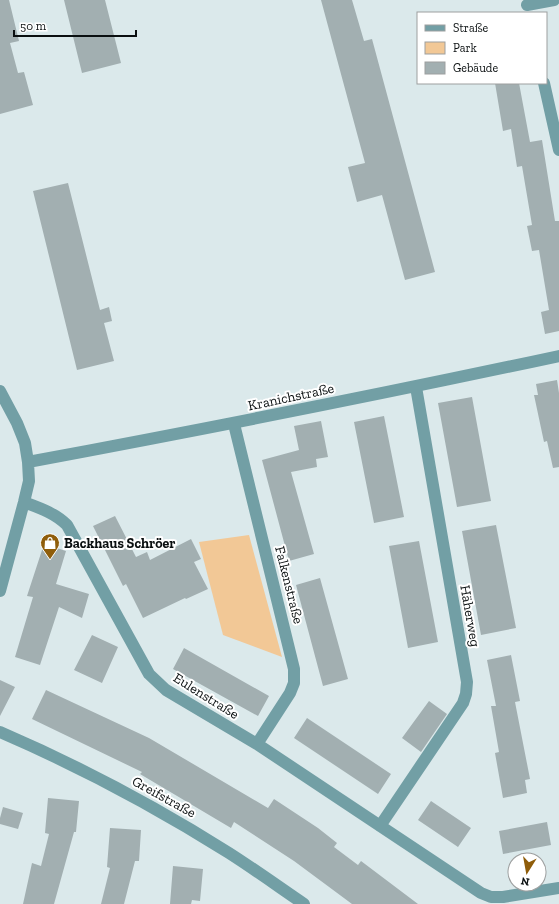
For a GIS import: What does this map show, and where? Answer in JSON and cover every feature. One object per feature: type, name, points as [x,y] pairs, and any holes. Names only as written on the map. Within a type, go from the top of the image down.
[{"type":"street","points":[[527,6],[554,0]]},
{"type":"street","points":[[544,84],[559,150]]},
{"type":"street","name":"Kranichstraße","points":[[28,462],[234,424],[559,356]]},
{"type":"street","name":"Häherweg","points":[[380,826],[463,703],[466,694],[467,682],[416,387]]},
{"type":"street","points":[[0,391],[17,423],[25,443],[29,481],[0,591]]},
{"type":"street","name":"Falkenstraße","points":[[234,424],[294,669],[294,683],[290,693],[257,744]]},
{"type":"street","name":"Eulenstraße","points":[[24,502],[48,511],[60,518],[67,525],[149,674],[166,690],[257,744],[481,893],[491,897],[503,897],[559,888]]},
{"type":"street","name":"Greifstraße","points":[[0,732],[42,750],[104,781],[174,819],[230,854],[304,904]]},
{"type":"green space","points":[[249,535],[282,657],[223,635],[199,542]]},
{"type":"building","points":[[0,0],[9,0],[19,41],[10,43],[18,73],[24,72],[33,105],[0,114]]},
{"type":"building","points":[[64,0],[105,0],[121,63],[82,73]]},
{"type":"building","points":[[321,0],[352,0],[364,41],[372,39],[435,272],[405,280],[382,195],[357,202],[348,167],[365,163]]},
{"type":"building","points":[[495,84],[519,84],[530,142],[542,140],[555,221],[559,221],[559,331],[545,334],[541,312],[549,310],[539,250],[532,251],[527,226],[532,225],[522,166],[517,167],[511,129],[503,131]]},
{"type":"building","points":[[68,183],[100,310],[109,307],[112,321],[104,323],[114,361],[77,370],[33,191]]},
{"type":"building","points":[[557,380],[559,393],[559,467],[553,468],[547,441],[544,442],[534,395],[538,395],[536,384]]},
{"type":"building","points":[[472,397],[491,501],[457,507],[438,403]]},
{"type":"building","points":[[384,416],[404,517],[374,523],[354,422]]},
{"type":"building","points":[[321,421],[328,457],[316,459],[317,467],[291,472],[314,554],[289,561],[262,460],[299,450],[294,426]]},
{"type":"building","points":[[115,516],[136,557],[147,552],[150,560],[191,539],[201,559],[194,562],[208,589],[143,618],[126,584],[123,586],[93,526]]},
{"type":"building","points":[[496,525],[516,628],[481,635],[462,531]]},
{"type":"building","points":[[419,541],[438,642],[408,648],[389,546]]},
{"type":"building","points":[[44,544],[66,551],[56,584],[89,594],[82,618],[59,607],[40,665],[15,657],[33,597],[27,596]]},
{"type":"building","points":[[320,578],[348,679],[323,686],[296,585]]},
{"type":"building","points":[[92,635],[118,647],[102,683],[74,670]]},
{"type":"building","points":[[184,648],[269,696],[258,716],[173,669]]},
{"type":"building","points":[[511,655],[520,701],[515,702],[530,779],[525,780],[527,793],[503,798],[495,753],[499,752],[491,706],[496,706],[487,660]]},
{"type":"building","points":[[0,680],[15,687],[0,716]]},
{"type":"building","points":[[46,690],[149,738],[268,808],[274,799],[318,828],[337,843],[334,847],[358,865],[361,861],[418,904],[352,904],[294,861],[234,822],[231,828],[140,774],[142,772],[32,719]]},
{"type":"building","points":[[429,701],[447,714],[421,752],[402,738]]},
{"type":"building","points":[[307,718],[391,774],[378,794],[294,738]]},
{"type":"building","points":[[48,798],[79,801],[76,832],[74,832],[54,904],[23,904],[32,863],[41,866],[49,834],[45,833]]},
{"type":"building","points":[[431,801],[471,828],[458,847],[418,820]]},
{"type":"building","points":[[3,807],[23,813],[18,829],[0,824]]},
{"type":"building","points":[[547,822],[551,845],[507,852],[503,854],[499,831]]},
{"type":"building","points":[[110,828],[141,830],[139,861],[135,861],[124,904],[101,904],[110,868],[107,867]]},
{"type":"building","points":[[173,866],[203,869],[200,901],[192,900],[191,904],[170,904]]},
{"type":"place","name":"Backhaus Schröer","points":[[50,560]]}]
